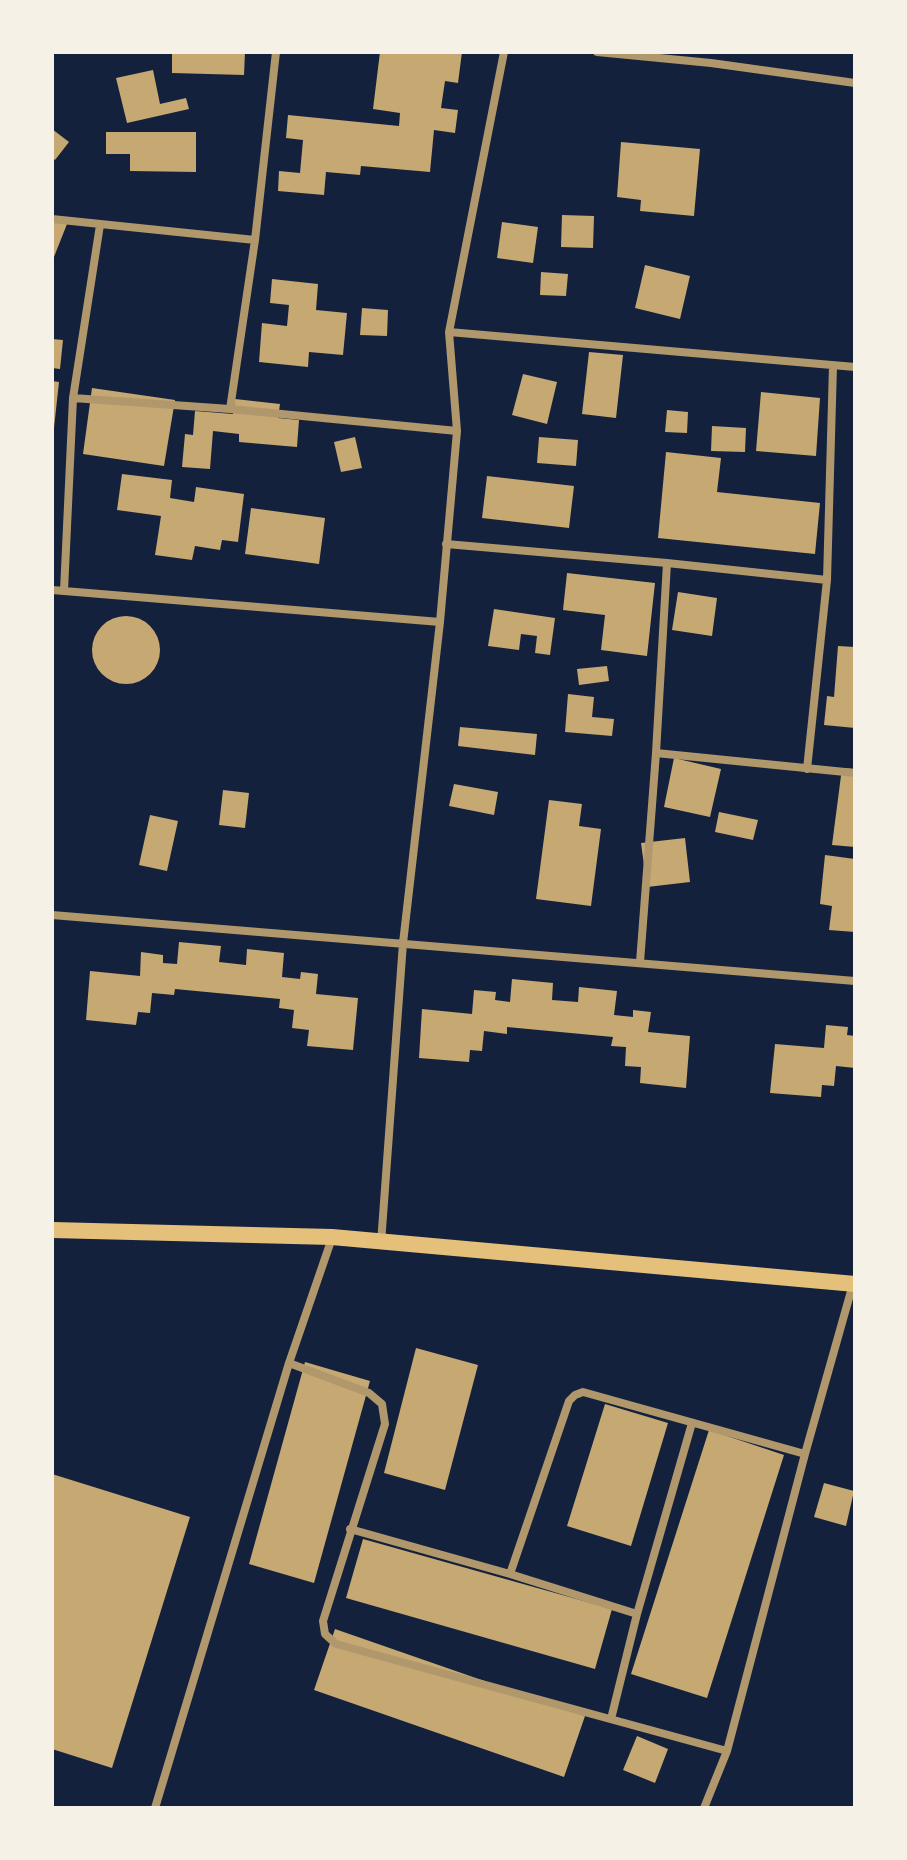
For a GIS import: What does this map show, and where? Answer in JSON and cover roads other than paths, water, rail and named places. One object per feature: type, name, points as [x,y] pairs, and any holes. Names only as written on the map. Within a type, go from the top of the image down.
[{"type":"main road","points":[[52,1230],[332,1237],[854,1284]]},
{"type":"street","points":[[230,409],[255,240],[276,52]]},
{"type":"street","points":[[381,1243],[403,943],[440,622],[457,431],[449,332],[504,52]]},
{"type":"street","points":[[597,52],[711,63],[855,83]]},
{"type":"street","points":[[711,63],[712,52]]},
{"type":"street","points":[[52,219],[255,240]]},
{"type":"street","points":[[64,591],[73,398],[100,225]]},
{"type":"street","points":[[449,332],[855,367]]},
{"type":"street","points":[[807,769],[827,580],[833,366]]},
{"type":"street","points":[[73,398],[230,409],[457,431]]},
{"type":"street","points":[[446,544],[827,580]]},
{"type":"street","points":[[640,962],[667,563]]},
{"type":"street","points":[[52,590],[440,622]]},
{"type":"street","points":[[656,753],[855,773]]},
{"type":"street","points":[[52,915],[855,981]]},
{"type":"street","points":[[155,1808],[289,1363],[332,1237]]},
{"type":"street","points":[[704,1808],[727,1751],[805,1454],[854,1284]]},
{"type":"street","points":[[289,1363],[369,1393],[382,1404],[385,1424],[323,1621],[325,1634],[336,1644],[727,1751]]},
{"type":"street","points":[[510,1574],[569,1401],[575,1395],[583,1392],[805,1454]]},
{"type":"street","points":[[611,1719],[637,1614],[692,1423]]},
{"type":"street","points":[[350,1529],[637,1614]]}]
